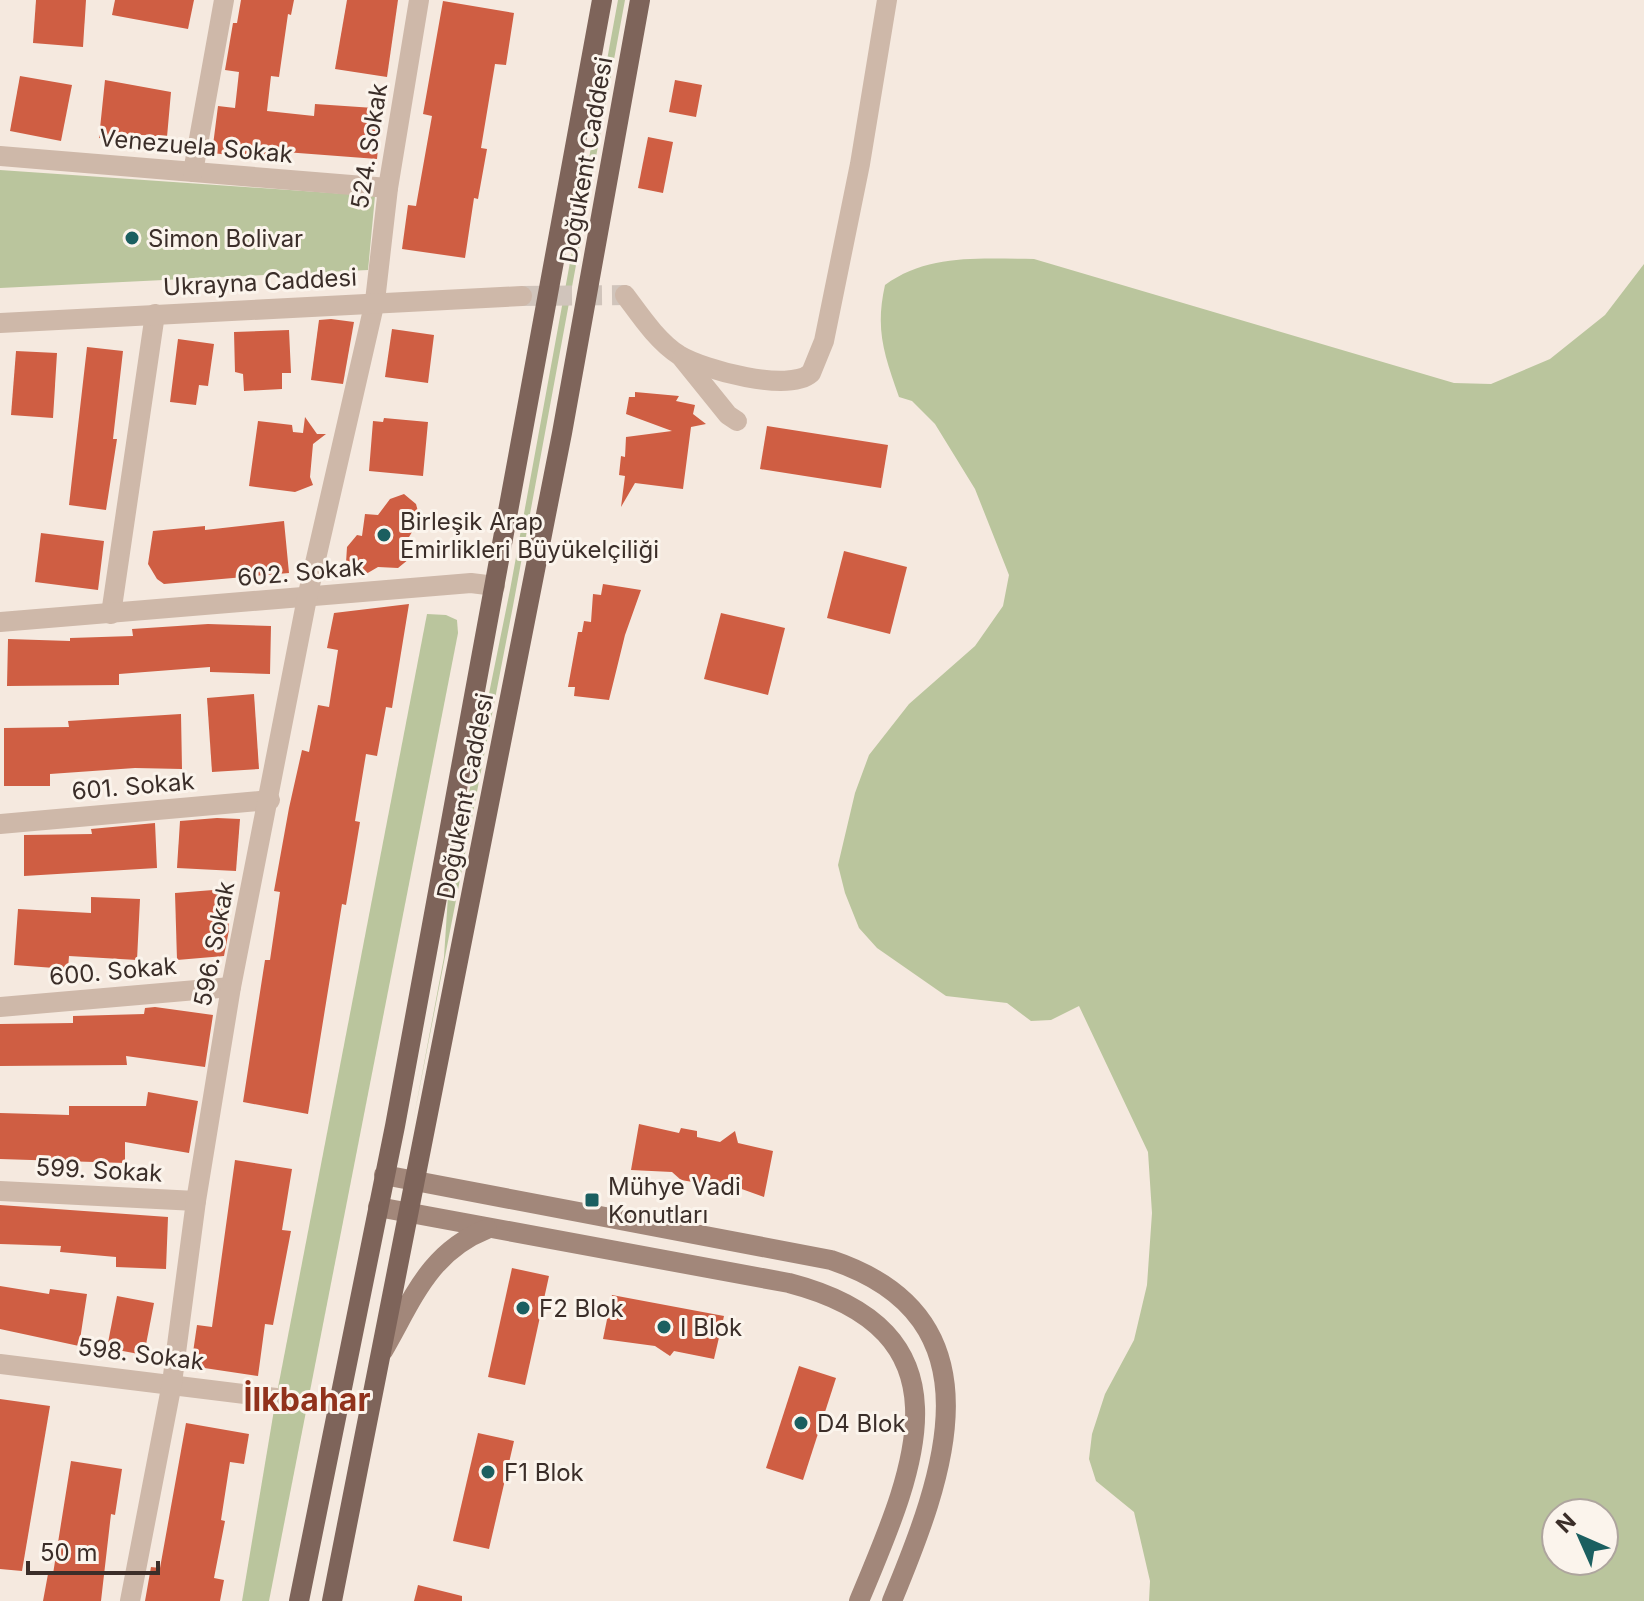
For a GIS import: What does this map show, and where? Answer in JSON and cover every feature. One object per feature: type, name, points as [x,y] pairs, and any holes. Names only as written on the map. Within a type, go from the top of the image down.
[{"type":"main road","name":"Doğukent Caddesi","points":[[299,1601],[378,1207],[602,0]]},
{"type":"main road","name":"Doğukent Caddesi","points":[[332,1601],[562,433],[640,0]]},
{"type":"main road","points":[[384,1175],[831,1260],[869,1275],[892,1293],[929,1337],[943,1373],[948,1411],[944,1456],[937,1480],[892,1601]]},
{"type":"main road","points":[[378,1207],[801,1287],[855,1307],[883,1328],[907,1368],[916,1405],[916,1431],[902,1491],[859,1601]]},
{"type":"main road","points":[[379,1358],[437,1259],[467,1237],[487,1229]]},
{"type":"street","points":[[193,172],[224,0]]},
{"type":"street","name":"524. Sokak","points":[[375,301],[388,188],[419,0]]},
{"type":"street","points":[[680,355],[743,376],[792,382],[805,378],[816,365],[824,341],[860,164],[887,0]]},
{"type":"street","name":"Venezuela Sokak","points":[[0,156],[388,188]]},
{"type":"street","points":[[625,295],[660,338],[680,355],[728,415],[737,421]]},
{"type":"street","name":"Ukrayna Caddesi","points":[[0,323],[375,301],[522,296]]},
{"type":"street","name":"596. Sokak","points":[[130,1601],[172,1383],[196,1201],[231,987],[270,800],[307,598],[375,301]]},
{"type":"street","points":[[111,614],[155,314]]},
{"type":"street","name":"602. Sokak","points":[[0,622],[471,583],[495,586]]},
{"type":"street","name":"601. Sokak","points":[[0,824],[270,800]]},
{"type":"street","name":"600. Sokak","points":[[0,1007],[231,987]]},
{"type":"street","name":"599. Sokak","points":[[0,1191],[196,1201]]},
{"type":"street","name":"598. Sokak","points":[[0,1364],[276,1398]]},
{"type":"green space","points":[[618,0],[625,0],[513,606],[413,1122],[444,957],[448,896],[510,590]]},
{"type":"green space","points":[[0,170],[375,196],[368,270],[0,288]]},
{"type":"green space","points":[[976,259],[1034,259],[1454,383],[1491,384],[1550,359],[1605,315],[1644,264],[1644,1601],[1149,1601],[1150,1581],[1134,1512],[1096,1481],[1089,1459],[1092,1434],[1105,1394],[1134,1340],[1147,1285],[1152,1213],[1148,1152],[1079,1006],[1051,1020],[1031,1021],[1007,1003],[946,996],[877,948],[859,928],[838,865],[855,793],[869,755],[909,704],[975,646],[1003,606],[1009,575],[975,489],[935,424],[912,401],[899,397],[881,329],[885,285],[920,267]]},
{"type":"green space","points":[[427,614],[446,615],[457,620],[458,633],[269,1601],[242,1601],[276,1398]]},
{"type":"building","points":[[36,0],[86,0],[83,47],[33,43]]},
{"type":"building","points":[[115,0],[194,0],[188,29],[112,15]]},
{"type":"building","points":[[241,0],[294,0],[291,15],[288,14],[279,77],[271,76],[267,111],[314,116],[315,104],[374,108],[373,127],[380,127],[377,159],[285,152],[284,161],[212,153],[218,106],[235,108],[239,72],[225,70],[233,23],[237,23]]},
{"type":"building","points":[[347,0],[398,0],[387,77],[335,69]]},
{"type":"building","points":[[443,1],[514,13],[506,65],[495,64],[481,148],[487,149],[478,199],[474,198],[465,258],[402,249],[408,205],[416,206],[432,116],[423,114]]},
{"type":"building","points":[[20,76],[72,85],[61,141],[10,131]]},
{"type":"building","points":[[105,80],[171,92],[167,137],[127,136],[127,141],[99,138]]},
{"type":"building","points":[[675,80],[702,85],[696,117],[669,112]]},
{"type":"building","points":[[648,137],[673,142],[663,193],[638,188]]},
{"type":"building","points":[[319,320],[354,322],[343,384],[311,380]]},
{"type":"building","points":[[392,329],[434,335],[428,383],[385,377]]},
{"type":"building","points":[[289,330],[291,373],[282,373],[282,389],[244,391],[243,374],[235,372],[234,332]]},
{"type":"building","points":[[178,339],[214,344],[208,386],[199,385],[196,405],[170,402]]},
{"type":"building","points":[[87,347],[123,351],[113,439],[117,439],[106,510],[69,505]]},
{"type":"building","points":[[16,351],[57,353],[53,418],[11,415]]},
{"type":"building","points":[[635,392],[679,396],[676,401],[695,405],[693,414],[706,424],[691,427],[683,489],[635,483],[621,507],[625,476],[619,475],[621,456],[625,457],[626,437],[672,431],[626,414],[629,397],[635,397]]},
{"type":"building","points":[[305,417],[317,434],[326,434],[313,444],[310,477],[313,485],[295,492],[249,486],[258,421],[292,425],[293,432],[303,433]]},
{"type":"building","points":[[384,418],[428,422],[423,476],[369,471],[373,421],[383,422]]},
{"type":"building","points":[[767,426],[888,445],[881,488],[760,469]]},
{"type":"building","name":"Birleşik Arap Emirlikleri Büyükelçiliği","points":[[404,494],[416,504],[420,519],[409,537],[412,545],[409,559],[398,568],[378,567],[366,574],[351,569],[346,563],[347,547],[357,535],[362,536],[365,514],[378,515],[390,499]]},
{"type":"building","points":[[284,521],[289,573],[164,584],[148,564],[153,531],[205,526],[205,530]]},
{"type":"building","points":[[41,533],[104,541],[98,590],[35,582]]},
{"type":"building","points":[[844,551],[907,567],[890,634],[827,618]]},
{"type":"building","points":[[603,584],[641,590],[625,635],[609,700],[574,696],[575,687],[568,687],[578,632],[582,632],[584,621],[591,622],[593,594],[601,595]]},
{"type":"building","points":[[409,604],[392,708],[386,707],[377,756],[366,754],[355,821],[360,822],[346,905],[342,904],[308,1114],[243,1102],[265,960],[270,960],[280,892],[274,891],[289,808],[302,750],[309,752],[318,705],[329,707],[338,650],[327,648],[334,613]]},
{"type":"building","points":[[721,613],[785,628],[768,695],[704,679]]},
{"type":"building","points":[[208,624],[271,626],[270,674],[210,672],[210,667],[119,674],[119,685],[7,686],[8,639],[70,641],[70,638],[133,636],[132,629]]},
{"type":"building","points":[[254,694],[259,769],[212,772],[207,698]]},
{"type":"building","points":[[181,714],[182,769],[135,768],[50,774],[50,786],[4,786],[4,728],[69,727],[68,721]]},
{"type":"building","points":[[240,819],[236,871],[177,868],[180,821]]},
{"type":"building","points":[[155,823],[157,868],[24,876],[24,835],[92,834],[91,829]]},
{"type":"building","points":[[226,889],[229,930],[224,956],[177,960],[175,893]]},
{"type":"building","points":[[91,897],[140,899],[137,960],[69,956],[68,969],[14,965],[18,909],[91,913]]},
{"type":"building","points":[[145,1008],[213,1015],[205,1067],[126,1056],[127,1065],[0,1066],[0,1024],[73,1023],[73,1016],[144,1014]]},
{"type":"building","points":[[148,1092],[198,1101],[189,1153],[125,1142],[125,1163],[0,1159],[0,1113],[69,1115],[69,1106],[146,1106]]},
{"type":"building","points":[[639,1124],[679,1133],[681,1128],[697,1131],[697,1137],[720,1142],[735,1131],[738,1143],[773,1151],[764,1197],[725,1183],[716,1186],[681,1180],[672,1172],[631,1170]]},
{"type":"building","points":[[235,1160],[292,1169],[282,1230],[291,1231],[273,1325],[265,1324],[258,1376],[191,1366],[197,1325],[212,1327]]},
{"type":"building","points":[[0,1205],[168,1217],[166,1269],[116,1267],[116,1257],[60,1252],[61,1246],[0,1244]]},
{"type":"building","name":"F2 Blok","points":[[512,1268],[549,1276],[525,1385],[488,1377]]},
{"type":"building","points":[[0,1286],[49,1294],[50,1289],[87,1294],[79,1346],[0,1329]]},
{"type":"building","name":"I Blok","points":[[612,1295],[724,1316],[714,1359],[674,1351],[670,1356],[655,1346],[603,1339]]},
{"type":"building","points":[[117,1296],[154,1303],[144,1355],[107,1348]]},
{"type":"building","name":"D4 Blok","points":[[799,1366],[836,1378],[803,1480],[766,1468]]},
{"type":"building","points":[[0,1399],[50,1406],[22,1571],[0,1569]]},
{"type":"building","points":[[186,1423],[249,1434],[244,1464],[230,1462],[221,1520],[225,1521],[214,1578],[224,1580],[220,1601],[145,1601],[151,1567],[160,1568]]},
{"type":"building","name":"F1 Blok","points":[[478,1433],[514,1441],[489,1549],[453,1541]]},
{"type":"building","points":[[71,1461],[122,1469],[115,1515],[111,1514],[101,1601],[43,1601],[48,1574],[53,1574]]},
{"type":"building","points":[[418,1585],[462,1596],[462,1601],[414,1601]]},
{"type":"tunnel","points":[[522,296],[625,295]]},
{"type":"place","name":"Simon Bolivar","points":[[132,238]]},
{"type":"place","name":"Birleşik Arap Emirlikleri Büyükelçiliği","points":[[384,535]]},
{"type":"place","name":"Mühye Vadi Konutları","points":[[592,1200]]},
{"type":"place","name":"F2 Blok","points":[[523,1308]]},
{"type":"place","name":"I Blok","points":[[664,1327]]},
{"type":"place","name":"D4 Blok","points":[[801,1423]]},
{"type":"place","name":"F1 Blok","points":[[488,1472]]},
{"type":"district","name":"İlkbahar","points":[[307,1399]]}]
